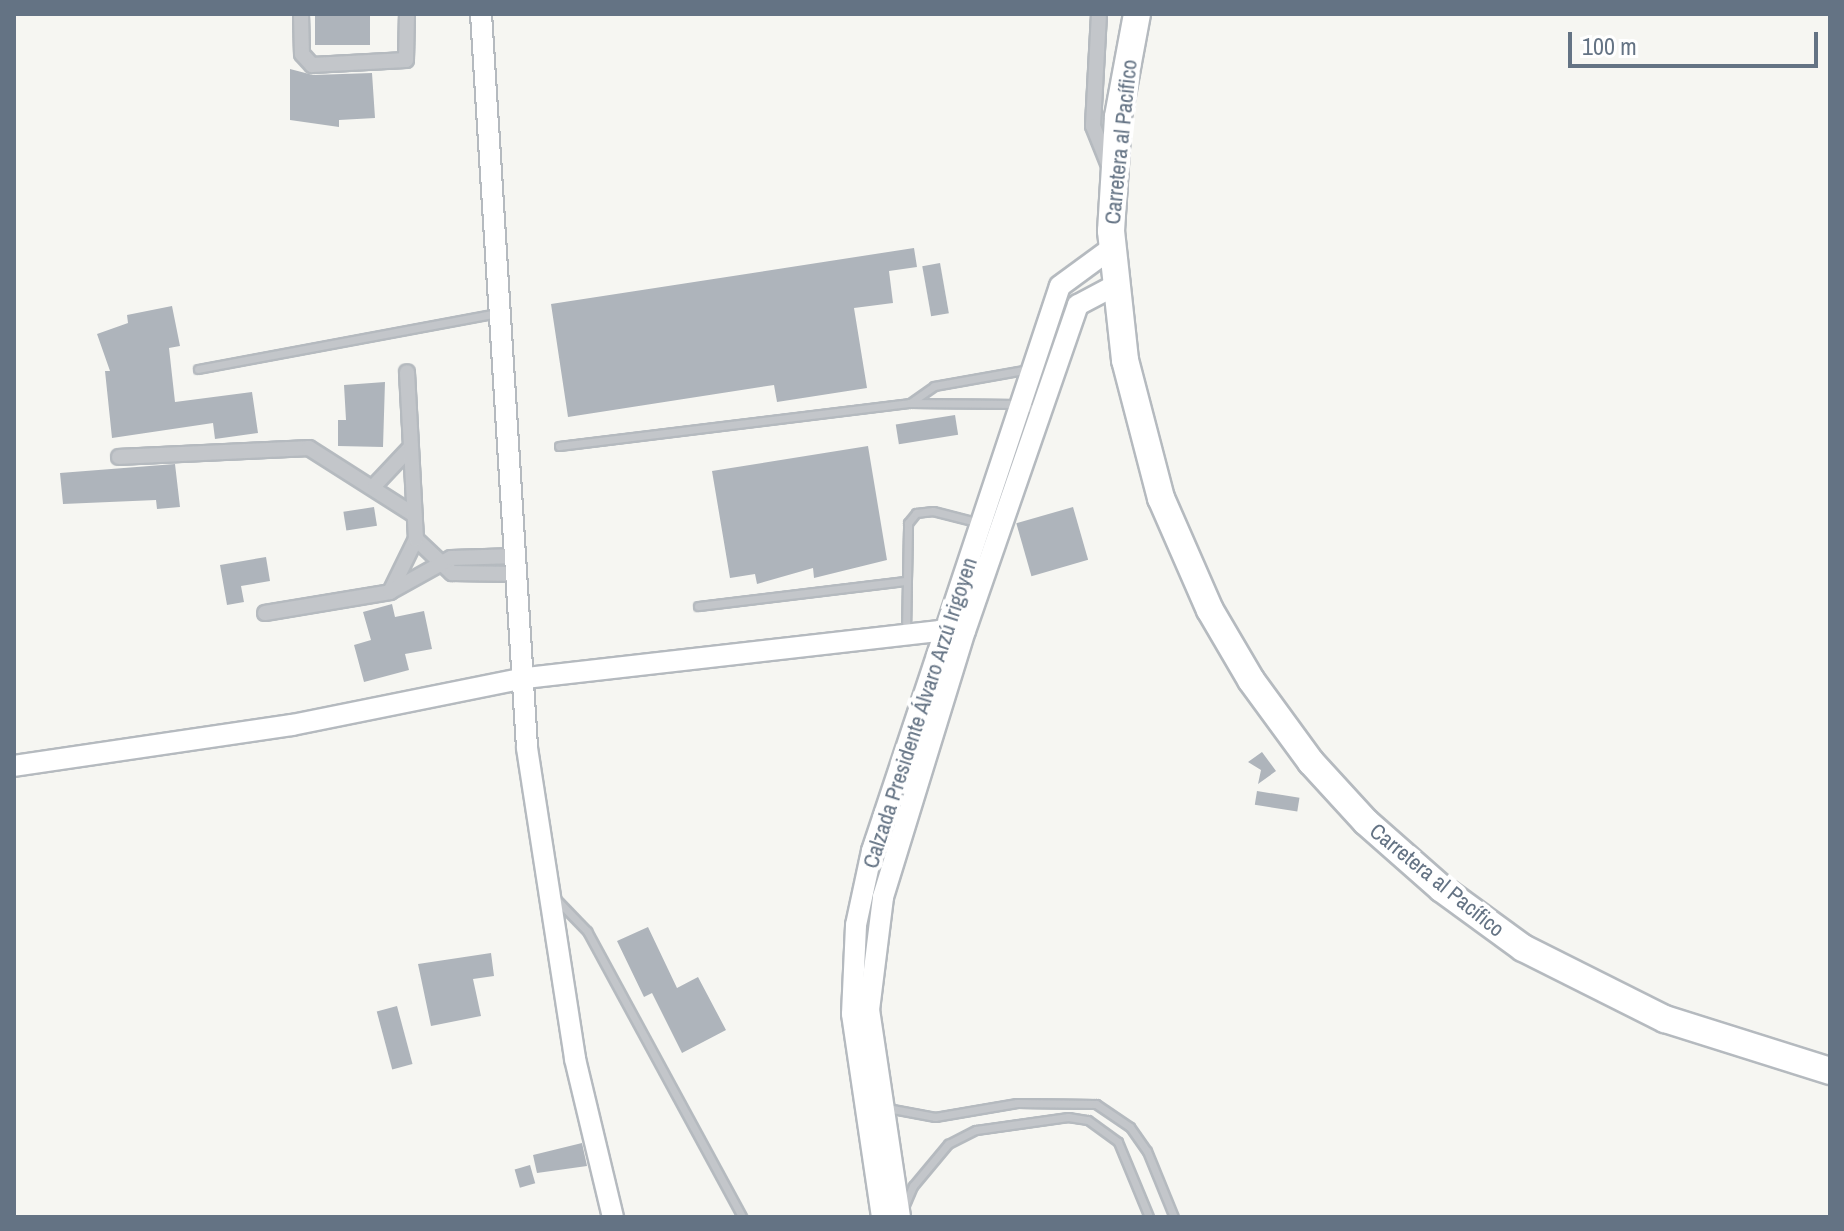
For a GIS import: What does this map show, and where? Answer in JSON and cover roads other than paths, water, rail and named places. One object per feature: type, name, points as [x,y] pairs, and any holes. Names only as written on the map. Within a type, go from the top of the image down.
[{"type":"highway","name":"Carretera al Pacífico","points":[[1134,22],[1114,177],[1113,247],[1133,400],[1183,554],[1251,680],[1338,792],[1442,889],[1575,978],[1665,1019],[1830,1071]]},
{"type":"street","points":[[301,14],[302,54],[312,65],[406,60],[407,14]]},
{"type":"street","points":[[481,14],[526,678],[527,748],[546,889],[575,1059],[613,1217]]},
{"type":"street","points":[[1099,14],[1093,126],[1114,177]]},
{"type":"street","name":"Calzada Presidente Álvaro Arzú Irigoyen","points":[[991,529],[1018,404],[1060,286],[1113,247]]},
{"type":"street","name":"Calzada Presidente Álvaro Arzú Irigoyen","points":[[900,1217],[852,1014],[858,912],[872,851],[1078,305],[1116,285]]},
{"type":"street","points":[[390,592],[416,539],[408,450],[407,372]]},
{"type":"street","points":[[119,457],[309,448],[375,485],[414,515]]},
{"type":"street","points":[[375,485],[408,450]]},
{"type":"street","points":[[416,539],[438,564],[452,573],[517,565]]},
{"type":"street","points":[[265,613],[390,592],[438,564]]},
{"type":"street","points":[[14,766],[292,725],[526,678],[793,651],[906,633],[956,629]]},
{"type":"street","name":"Calzada Presidente Álvaro Arzú Irigoyen","points":[[872,1104],[882,1217]]},
{"type":"lane","points":[[198,369],[503,312]]},
{"type":"lane","points":[[910,403],[934,386],[1029,369]]},
{"type":"lane","points":[[559,446],[910,403],[1018,404],[1039,411]]},
{"type":"lane","points":[[906,633],[908,523],[916,513],[933,511],[991,529]]},
{"type":"lane","points":[[698,606],[905,581]]},
{"type":"lane","points":[[546,889],[587,931],[742,1217]]},
{"type":"lane","points":[[872,1104],[935,1117],[1073,1099],[1111,1112],[1147,1151],[1174,1217]]},
{"type":"lane","points":[[968,1111],[976,1130]]},
{"type":"lane","points":[[1105,1130],[1111,1112]]},
{"type":"lane","points":[[900,1217],[928,1166],[948,1144],[976,1130],[1068,1117],[1105,1130],[1118,1142],[1149,1217]]}]
